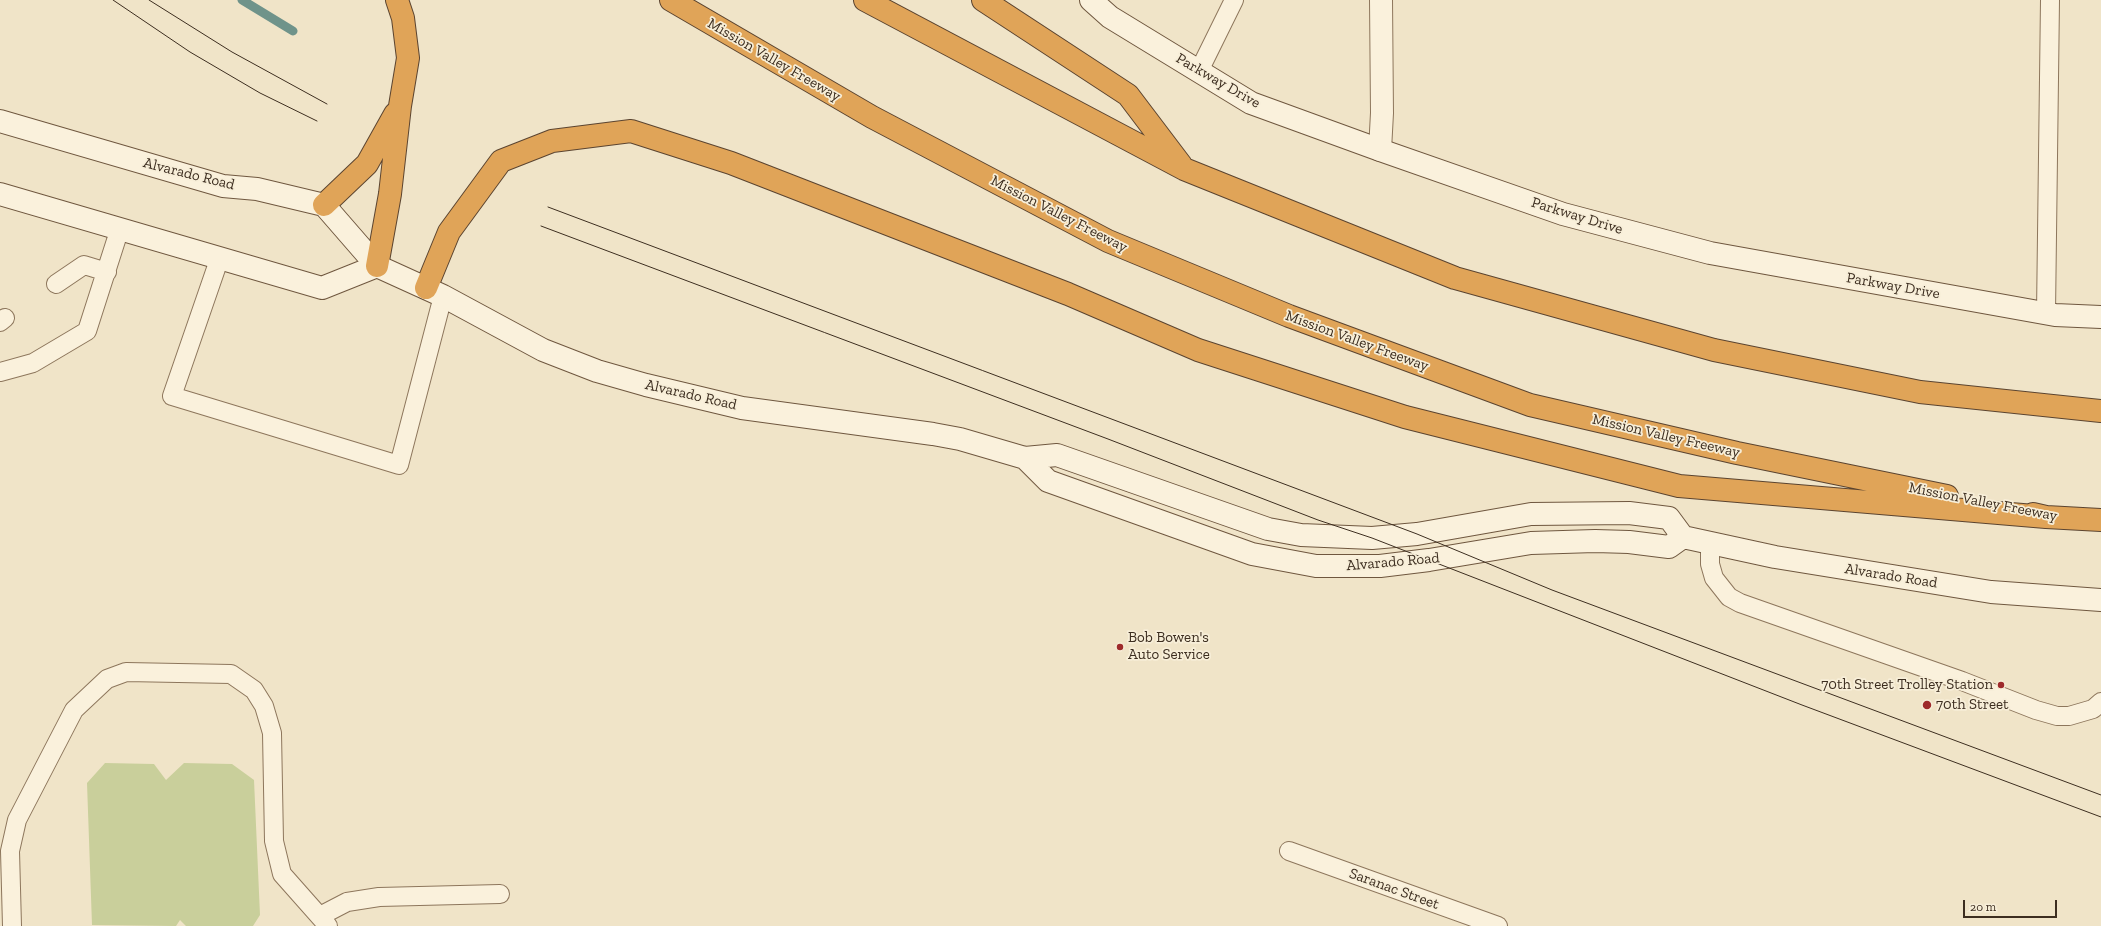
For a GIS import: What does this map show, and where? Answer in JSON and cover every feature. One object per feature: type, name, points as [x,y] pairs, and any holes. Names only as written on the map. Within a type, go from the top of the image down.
[{"type":"highway","points":[[377,266],[390,194],[400,106],[408,58],[403,18],[397,0]]},
{"type":"highway","name":"Mission Valley Freeway","points":[[670,0],[872,117],[1108,241],[1289,316],[1530,404],[1737,453],[2046,517],[2101,520]]},
{"type":"highway","points":[[865,0],[1184,169],[1455,278],[1714,350],[1920,392],[2101,411]]},
{"type":"highway","points":[[983,0],[1128,95],[1184,169]]},
{"type":"highway","points":[[324,206],[367,164],[400,106]]},
{"type":"highway","points":[[434,292],[449,232],[501,161],[552,140],[631,131],[738,166],[1068,294],[1198,350],[1405,417],[1679,486],[2046,517]]},
{"type":"street","name":"Parkway Drive","points":[[1091,0],[1110,17],[1251,103],[1563,214],[1710,253],[2046,313],[2101,317]]},
{"type":"street","points":[[1380,150],[1382,113],[1381,0]]},
{"type":"street","name":"Alvarado Road","points":[[0,121],[223,186],[257,189],[324,206],[377,266],[434,292],[543,350],[597,371],[646,385],[742,408],[933,434],[960,439],[1025,458],[1057,455],[1268,529],[1301,535],[1372,538],[1417,534],[1531,514],[1629,513],[1669,518],[1683,536],[1775,557],[1991,592],[2101,600]]},
{"type":"street","points":[[0,194],[322,288],[377,266]]},
{"type":"street","name":"Alvarado Road","points":[[1025,458],[1048,481],[1252,554],[1316,566],[1380,566],[1538,543],[1629,542],[1669,547],[1683,536]]},
{"type":"lane","points":[[1199,71],[1234,0]]},
{"type":"lane","points":[[2046,313],[2050,0]]},
{"type":"lane","points":[[0,372],[34,364],[87,331],[120,228]]},
{"type":"lane","points":[[220,257],[172,396],[399,465],[434,292]]},
{"type":"lane","points":[[56,284],[84,265],[107,272]]},
{"type":"lane","points":[[1710,542],[1710,564],[1714,578],[1729,597],[1740,603],[2036,710],[2057,716],[2069,716],[2093,709],[2101,702]]},
{"type":"lane","points":[[12,926],[10,851],[17,820],[74,710],[107,679],[126,672],[232,674],[254,690],[264,706],[272,733],[274,841],[282,874],[324,921],[346,902],[379,897],[500,894]]},
{"type":"lane","name":"Saranac Street","points":[[1289,851],[1498,926]]},
{"type":"green space","points":[[105,763],[154,764],[166,780],[184,763],[232,764],[254,780],[260,915],[253,926],[186,926],[180,920],[176,926],[92,925],[87,783]]},
{"type":"waterway","points":[[242,0],[293,31]]},
{"type":"tram line","points":[[113,0],[190,52],[260,93],[317,121]]},
{"type":"tram line","points":[[149,0],[232,52],[327,104]]},
{"type":"tram line","points":[[548,207],[1417,534],[1552,590],[2101,795]]},
{"type":"tram line","points":[[541,226],[1108,439],[1318,520],[1372,538],[1802,705],[2101,817]]},
{"type":"place","name":"Bob Bowen's Auto Service","points":[[1120,647]]},
{"type":"place","name":"70th Street Trolley Station","points":[[2001,685]]},
{"type":"place","name":"70th Street","points":[[1927,705]]}]
